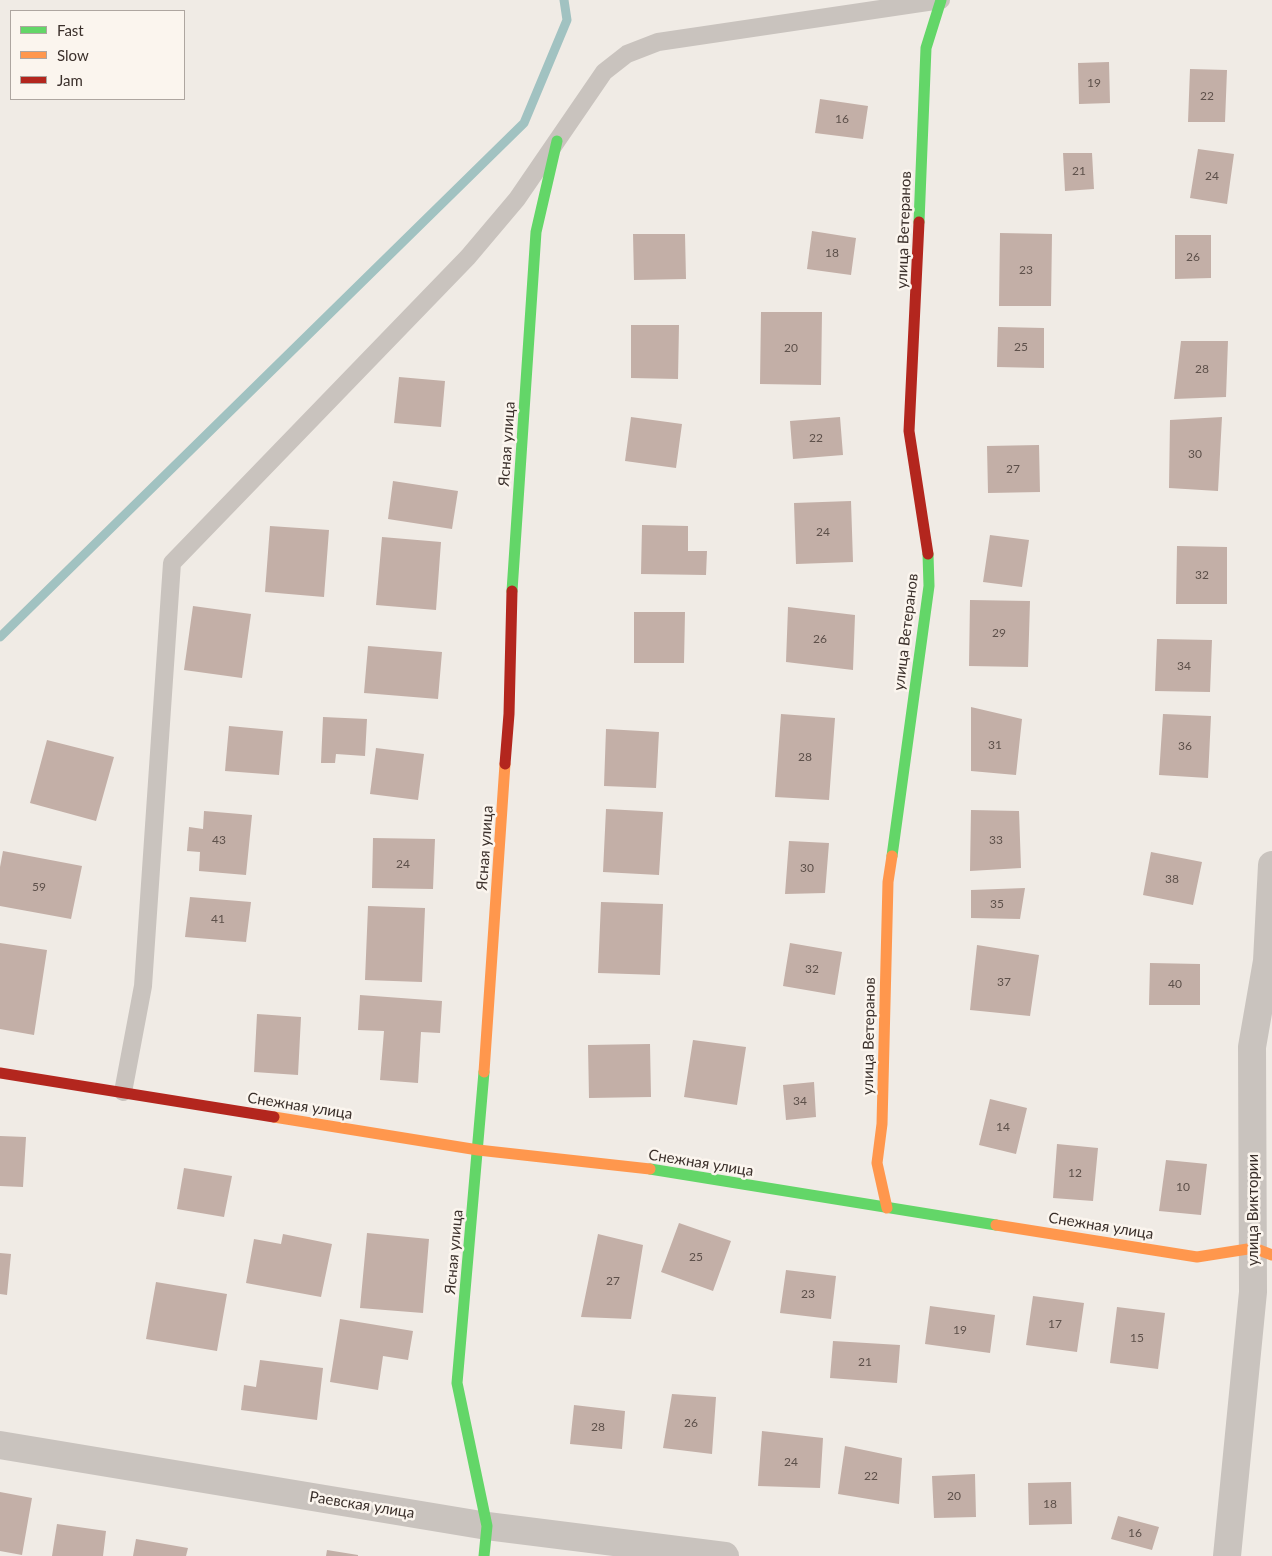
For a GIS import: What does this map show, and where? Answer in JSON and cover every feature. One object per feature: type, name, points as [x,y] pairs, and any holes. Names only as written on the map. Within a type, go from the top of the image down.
[{"type":"street","name":"улица Ветеранов","points":[[887,1208],[877,1163],[882,1124],[888,882],[929,586],[929,557],[909,431],[914,361],[926,48],[941,0]]},
{"type":"street","name":"Ясная улица","points":[[484,1556],[488,1526],[457,1383],[478,1150],[509,714],[512,590],[536,232],[557,141]]},
{"type":"street","name":"улица Виктории","points":[[1226,1556],[1253,1292],[1263,1252],[1252,1047],[1267,961],[1272,865]]},
{"type":"street","name":"Снежная улица","points":[[0,1073],[478,1150],[656,1170],[1197,1257],[1263,1252]]},
{"type":"street","name":"Раевская улица","points":[[0,1444],[488,1526],[725,1556]]},
{"type":"lane","points":[[123,1092],[142,986],[172,563],[468,257],[518,198],[604,72],[627,54],[658,42],[941,0]]},
{"type":"building","points":[[1109,62],[1110,103],[1079,104],[1078,63]]},
{"type":"building","points":[[1190,69],[1227,70],[1225,122],[1188,122]]},
{"type":"building","points":[[820,99],[868,106],[863,139],[815,133]]},
{"type":"building","points":[[1198,149],[1234,154],[1227,204],[1190,198]]},
{"type":"building","points":[[1063,153],[1092,153],[1094,189],[1065,191]]},
{"type":"building","points":[[812,231],[856,238],[851,275],[807,269]]},
{"type":"building","points":[[1000,233],[1052,234],[1051,306],[999,306]]},
{"type":"building","points":[[633,234],[685,234],[686,279],[634,280]]},
{"type":"building","points":[[1175,235],[1211,235],[1211,278],[1175,279]]},
{"type":"building","points":[[761,312],[822,312],[821,385],[760,384]]},
{"type":"building","points":[[631,325],[679,325],[678,379],[631,378]]},
{"type":"building","points":[[998,327],[1044,328],[1044,368],[997,367]]},
{"type":"building","points":[[1181,341],[1228,341],[1226,397],[1174,399]]},
{"type":"building","points":[[399,377],[445,381],[441,427],[394,423]]},
{"type":"building","points":[[631,417],[682,424],[676,468],[625,461]]},
{"type":"building","points":[[840,417],[843,455],[793,459],[790,421]]},
{"type":"building","points":[[1222,417],[1218,491],[1169,488],[1170,420]]},
{"type":"building","points":[[1039,445],[1040,492],[988,493],[987,446]]},
{"type":"building","points":[[393,481],[458,491],[452,529],[388,519]]},
{"type":"building","points":[[851,501],[853,562],[796,564],[794,503]]},
{"type":"building","points":[[642,525],[688,526],[688,551],[707,551],[706,575],[641,574]]},
{"type":"building","points":[[270,526],[329,530],[324,597],[265,592]]},
{"type":"building","points":[[990,535],[1029,540],[1022,587],[983,582]]},
{"type":"building","points":[[382,537],[441,542],[436,610],[376,605]]},
{"type":"building","points":[[1177,546],[1227,547],[1227,604],[1176,604]]},
{"type":"building","points":[[970,600],[1030,601],[1028,667],[969,666]]},
{"type":"building","points":[[193,606],[251,614],[242,678],[184,670]]},
{"type":"building","points":[[788,607],[855,615],[853,670],[786,662]]},
{"type":"building","points":[[634,612],[685,612],[684,663],[634,663]]},
{"type":"building","points":[[1157,639],[1212,640],[1210,692],[1155,691]]},
{"type":"building","points":[[368,646],[442,652],[438,699],[364,693]]},
{"type":"building","points":[[971,707],[1022,719],[1016,775],[971,771]]},
{"type":"building","points":[[781,714],[835,718],[829,800],[775,797]]},
{"type":"building","points":[[1163,714],[1211,716],[1208,778],[1159,775]]},
{"type":"building","points":[[323,717],[367,719],[365,756],[336,754],[335,763],[321,763]]},
{"type":"building","points":[[229,726],[283,731],[279,775],[225,771]]},
{"type":"building","points":[[606,729],[659,732],[656,788],[604,786]]},
{"type":"building","points":[[47,740],[114,757],[96,821],[30,803]]},
{"type":"building","points":[[376,748],[424,754],[418,800],[370,794]]},
{"type":"building","points":[[606,809],[663,812],[659,875],[603,872]]},
{"type":"building","points":[[971,810],[1019,811],[1021,868],[970,871]]},
{"type":"building","points":[[204,811],[252,815],[246,875],[199,871],[200,852],[187,851],[189,827],[203,829]]},
{"type":"building","points":[[373,838],[435,839],[433,889],[372,888]]},
{"type":"building","points":[[789,841],[829,843],[825,893],[785,894]]},
{"type":"building","points":[[3,851],[82,866],[71,919],[0,906],[0,867]]},
{"type":"building","points":[[1151,852],[1202,862],[1193,905],[1143,895]]},
{"type":"building","points":[[1025,888],[1020,919],[971,918],[971,890]]},
{"type":"building","points":[[190,897],[251,902],[246,942],[185,937]]},
{"type":"building","points":[[601,902],[663,904],[660,975],[598,973]]},
{"type":"building","points":[[368,906],[425,908],[422,982],[365,980]]},
{"type":"building","points":[[0,943],[47,950],[34,1035],[0,1029]]},
{"type":"building","points":[[790,943],[842,952],[835,995],[783,986]]},
{"type":"building","points":[[977,945],[1039,955],[1030,1016],[970,1010]]},
{"type":"building","points":[[1150,963],[1200,964],[1200,1005],[1149,1005]]},
{"type":"building","points":[[360,995],[442,1001],[440,1033],[421,1032],[418,1083],[380,1080],[384,1031],[358,1030]]},
{"type":"building","points":[[257,1014],[301,1017],[298,1075],[254,1072]]},
{"type":"building","points":[[693,1040],[746,1047],[737,1105],[684,1097]]},
{"type":"building","points":[[650,1044],[651,1097],[589,1098],[588,1045]]},
{"type":"building","points":[[814,1082],[816,1117],[786,1120],[783,1085]]},
{"type":"building","points":[[990,1099],[1027,1108],[1016,1154],[979,1145]]},
{"type":"building","points":[[0,1136],[26,1137],[23,1187],[0,1186]]},
{"type":"building","points":[[1057,1144],[1098,1148],[1093,1201],[1053,1198]]},
{"type":"building","points":[[1166,1160],[1207,1164],[1201,1215],[1159,1211]]},
{"type":"building","points":[[184,1168],[232,1176],[224,1217],[177,1209]]},
{"type":"building","points":[[679,1223],[731,1241],[713,1291],[661,1272]]},
{"type":"building","points":[[367,1233],[429,1239],[423,1313],[360,1308]]},
{"type":"building","points":[[283,1234],[332,1244],[321,1297],[246,1283],[254,1239],[281,1244]]},
{"type":"building","points":[[598,1234],[643,1245],[631,1319],[581,1317]]},
{"type":"building","points":[[0,1253],[11,1254],[7,1295],[0,1294]]},
{"type":"building","points":[[786,1270],[836,1276],[831,1319],[780,1313]]},
{"type":"building","points":[[156,1282],[227,1294],[217,1351],[146,1339]]},
{"type":"building","points":[[1033,1296],[1084,1303],[1077,1352],[1026,1345]]},
{"type":"building","points":[[930,1306],[995,1315],[990,1353],[925,1344]]},
{"type":"building","points":[[1117,1307],[1165,1313],[1158,1369],[1110,1363]]},
{"type":"building","points":[[340,1319],[413,1331],[408,1360],[383,1356],[378,1390],[330,1382]]},
{"type":"building","points":[[833,1341],[900,1345],[897,1383],[830,1378]]},
{"type":"building","points":[[260,1360],[323,1368],[317,1420],[241,1410],[244,1385],[256,1387]]},
{"type":"building","points":[[672,1394],[716,1397],[712,1454],[663,1448]]},
{"type":"building","points":[[574,1405],[625,1411],[622,1449],[570,1444]]},
{"type":"building","points":[[762,1431],[823,1438],[820,1488],[758,1486]]},
{"type":"building","points":[[845,1446],[902,1458],[899,1504],[838,1494]]},
{"type":"building","points":[[975,1474],[976,1517],[934,1518],[932,1476]]},
{"type":"building","points":[[1071,1482],[1072,1524],[1029,1525],[1028,1483]]},
{"type":"building","points":[[0,1492],[32,1498],[22,1555],[0,1551]]},
{"type":"building","points":[[1118,1516],[1159,1527],[1152,1550],[1111,1539]]},
{"type":"building","points":[[57,1524],[106,1531],[103,1556],[52,1556]]},
{"type":"building","points":[[136,1539],[188,1548],[186,1556],[133,1556]]},
{"type":"building","points":[[327,1550],[358,1555],[358,1556],[326,1556]]},
{"type":"waterway","points":[[0,637],[524,123],[567,20],[564,0]]},
{"type":"traffic: fast","points":[[919,222],[926,48],[941,0]]},
{"type":"traffic: fast","points":[[512,591],[536,232],[557,141]]},
{"type":"traffic: fast","points":[[892,856],[929,586],[928,554]]},
{"type":"traffic: fast","points":[[484,1072],[457,1383],[487,1526],[484,1556]]},
{"type":"traffic: fast","points":[[650,1169],[996,1225]]},
{"type":"traffic: slow","points":[[484,1072],[505,764]]},
{"type":"traffic: slow","points":[[887,1208],[877,1163],[882,1124],[888,882],[892,856]]},
{"type":"traffic: slow","points":[[274,1117],[478,1150],[650,1169]]},
{"type":"traffic: slow","points":[[996,1225],[1197,1257],[1254,1248],[1272,1255]]},
{"type":"traffic: jam","points":[[919,222],[909,431],[928,554]]},
{"type":"traffic: jam","points":[[505,764],[509,714],[512,591]]},
{"type":"traffic: jam","points":[[0,1073],[274,1117]]}]
